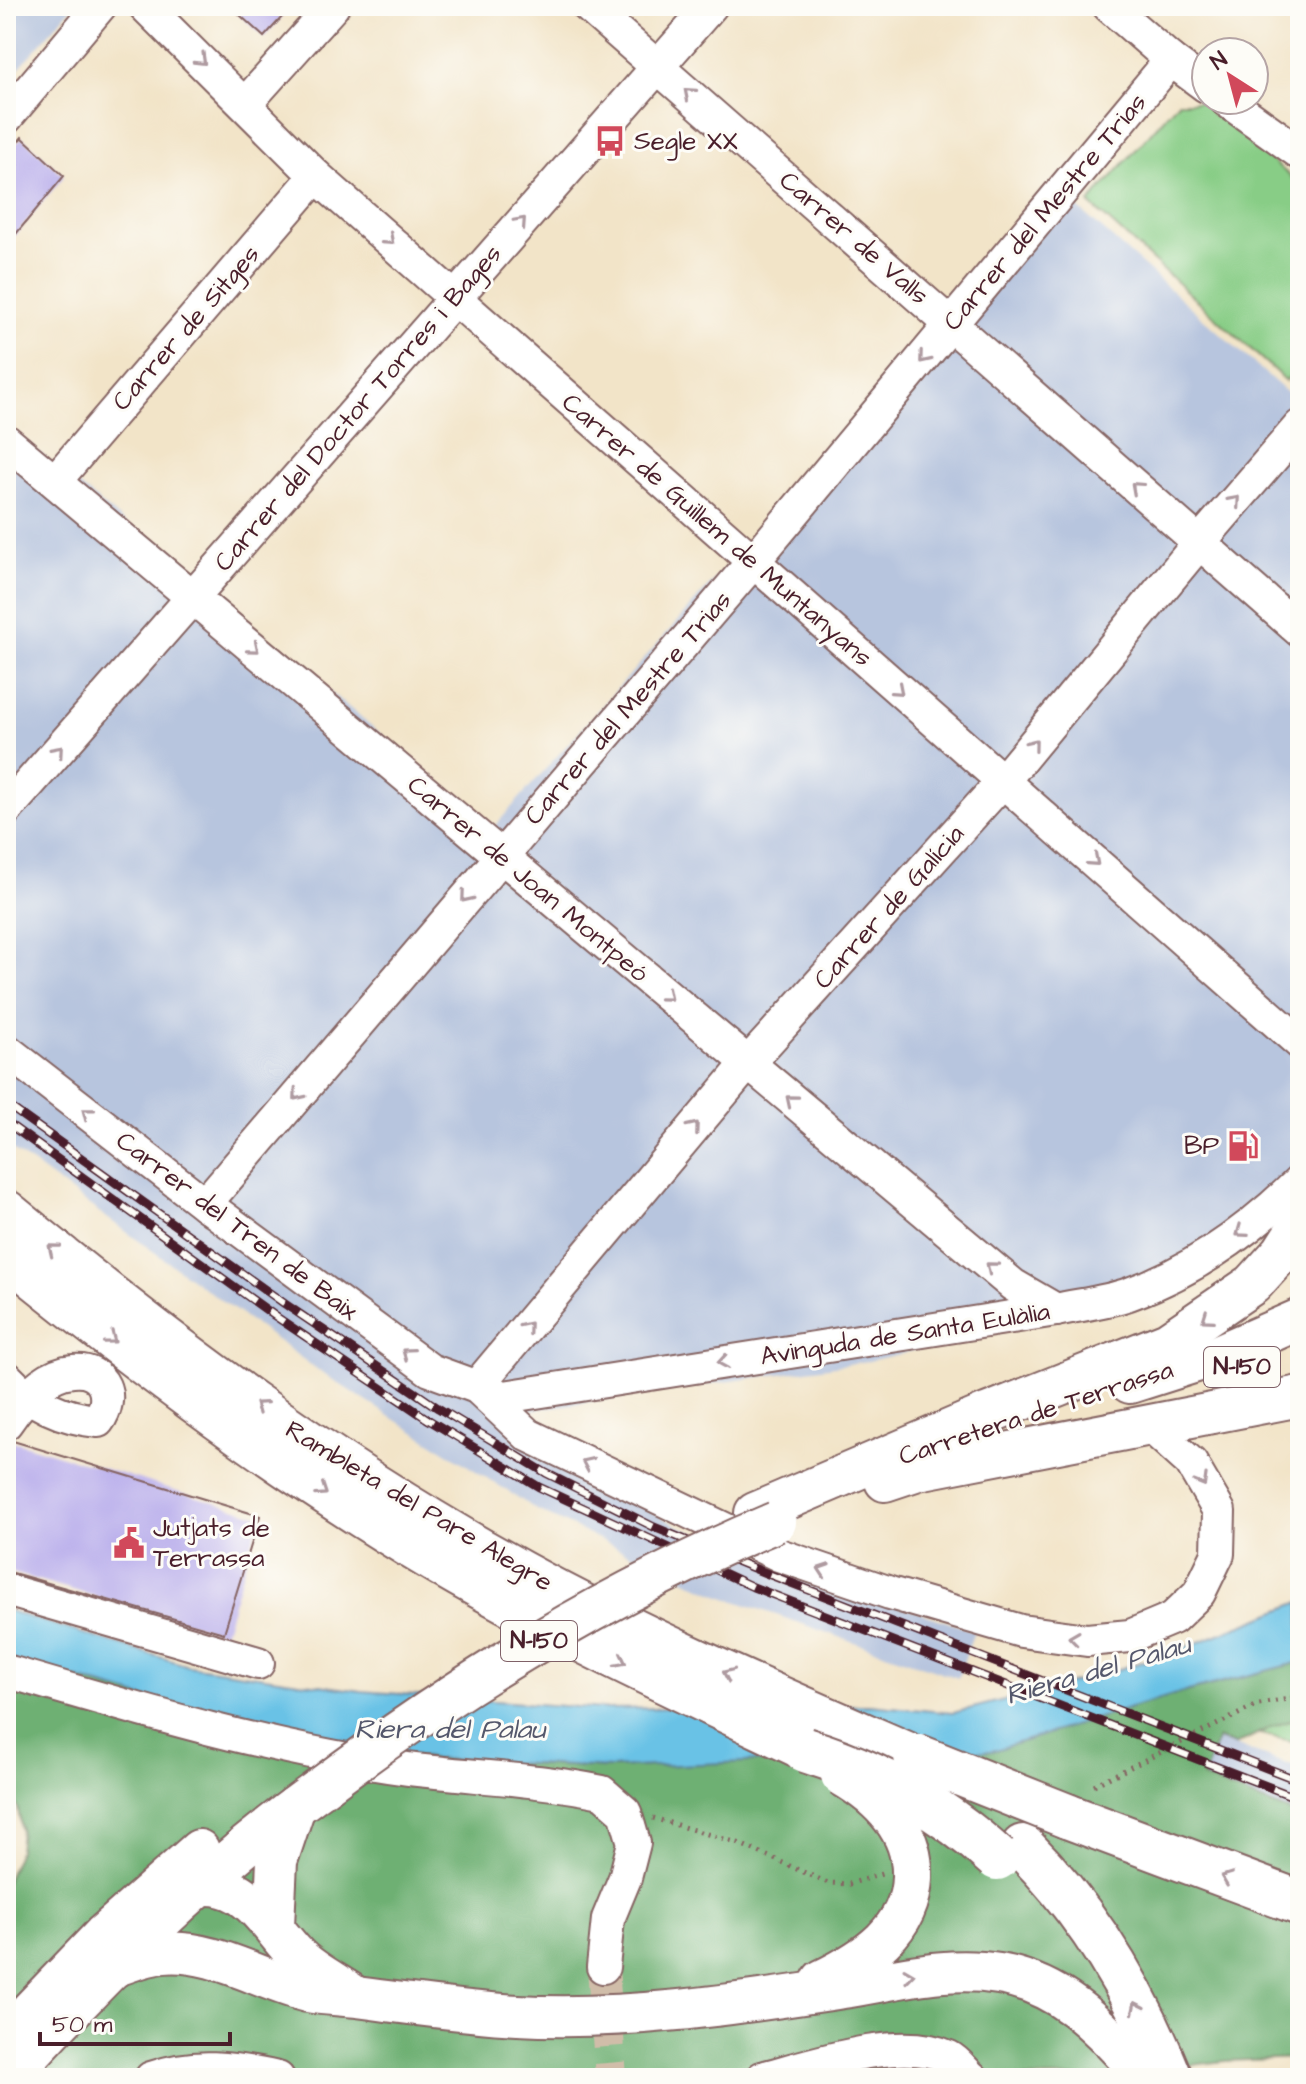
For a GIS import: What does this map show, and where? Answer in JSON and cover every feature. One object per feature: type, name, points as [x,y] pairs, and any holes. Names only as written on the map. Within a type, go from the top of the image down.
[{"type":"highway","points":[[805,1750],[874,1775],[1010,1853]]},
{"type":"highway","points":[[916,1756],[1080,1801],[1300,1903]]},
{"type":"highway","points":[[916,1756],[1010,1853],[1033,1896],[1084,1967],[1149,2074]]},
{"type":"main road","name":"Rambleta del Pare Alegre","points":[[6,1210],[188,1354],[358,1475],[522,1572],[657,1642],[916,1756]]},
{"type":"main road","points":[[860,1471],[989,1413],[1168,1342],[1253,1284],[1282,1252],[1300,1224]]},
{"type":"main road","name":"Rambleta del Pare Alegre","points":[[6,1256],[207,1412],[344,1506],[488,1592],[805,1750],[863,1788],[888,1811],[907,1844],[902,1873]]},
{"type":"main road","name":"Carretera de Terrassa","points":[[860,1471],[1023,1415],[1218,1355],[1300,1319]]},
{"type":"main road","name":"Carretera de Terrassa","points":[[918,1470],[1183,1388],[1300,1344]]},
{"type":"main road","points":[[918,1470],[1300,1396]]},
{"type":"main road","name":"N-150","points":[[765,1518],[918,1470]]},
{"type":"main road","name":"N-150","points":[[14,2064],[107,1952],[240,1818],[305,1789],[572,1621],[860,1471]]},
{"type":"main road","points":[[274,1925],[277,1861],[305,1789]]},
{"type":"main road","name":"N-150","points":[[198,1885],[305,1789]]},
{"type":"main road","points":[[230,1965],[204,1935],[196,1916],[198,1885],[240,1818]]},
{"type":"main road","points":[[777,1995],[818,1982],[872,1951],[901,1917],[909,1898],[902,1873]]},
{"type":"main road","points":[[107,1952],[172,1893],[198,1885],[226,1887],[245,1897],[310,1967],[357,1997]]},
{"type":"main road","points":[[107,1952],[163,1953],[230,1965],[310,1992],[452,2011],[559,2017],[641,2013],[844,1988],[912,1974],[957,1971],[1001,1974],[1039,1986],[1063,1998],[1089,2017],[1149,2074]]},
{"type":"street","points":[[6,118],[100,6]]},
{"type":"street","name":"Carrer de Guillem de Muntanyans","points":[[145,6],[246,103],[316,176],[1300,1043]]},
{"type":"street","points":[[246,103],[333,6]]},
{"type":"street","name":"Carrer de Valls","points":[[588,6],[1300,631]]},
{"type":"street","name":"Carrer del Doctor Torres i Bages","points":[[6,810],[711,6]]},
{"type":"street","points":[[1109,6],[1190,74]]},
{"type":"street","name":"Carrer del Mestre Trias","points":[[205,1204],[752,563],[1171,60]]},
{"type":"street","points":[[1248,116],[1300,153]]},
{"type":"street","name":"Carrer de Sitges","points":[[55,481],[316,176]]},
{"type":"street","name":"Carrer de Galícia","points":[[477,1386],[747,1064],[1003,781],[1300,426]]},
{"type":"street","name":"Carrer de Joan Montpeó","points":[[6,441],[1013,1285],[1056,1310]]},
{"type":"street","name":"Carrer del Tren de Baix","points":[[6,1050],[205,1204],[430,1370],[477,1386]]},
{"type":"street","name":"Avinguda de Santa Eulàlia","points":[[477,1386],[504,1397],[1056,1310],[1129,1294],[1205,1258],[1268,1213],[1300,1181]]},
{"type":"street","points":[[477,1386],[528,1435],[779,1555],[890,1593],[1021,1631],[1087,1640],[1130,1636],[1173,1618],[1199,1593],[1218,1554],[1219,1511],[1191,1463],[1149,1425]]},
{"type":"street","points":[[6,1423],[15,1387]]},
{"type":"street","points":[[6,1590],[258,1663]]},
{"type":"street","points":[[6,1671],[130,1708],[286,1746],[407,1768],[602,1792],[625,1812],[634,1843],[625,1878],[608,1919],[603,1967]]},
{"type":"street","points":[[762,2078],[843,2057],[909,2049],[950,2058],[972,2078]]},
{"type":"street","points":[[151,2078],[174,2069],[226,2066],[278,2078]]},
{"type":"path","points":[[1080,1801],[1259,1704],[1300,1697]]},
{"type":"path","points":[[625,1812],[683,1825],[738,1843],[828,1883],[849,1884],[902,1873]]},
{"type":"shaded area","points":[[6,6],[73,6],[6,83]]},
{"type":"shaded area","points":[[1060,192],[1300,404],[1300,1187],[1169,1290],[869,1361],[525,1411],[510,1433],[676,1525],[753,1556],[974,1631],[958,1678],[718,1595],[537,1510],[322,1373],[6,1145],[6,425],[494,827]]},
{"type":"shaded area","points":[[1218,1739],[1300,1769],[1300,1816],[1202,1778]]},
{"type":"green space","points":[[1178,102],[1190,102],[1190,116],[1222,116],[1300,185],[1300,372],[1296,369],[1286,381],[1089,203]]},
{"type":"green space","points":[[6,1659],[434,1759],[611,1768],[723,1762],[1173,1695],[1300,1662],[1300,1718],[1271,1727],[1235,1745],[1218,1739],[1203,1778],[1300,1816],[1300,2058],[1225,2061],[1086,2078],[6,2078],[6,1881],[19,1851],[21,1829],[18,1808],[6,1791]]},
{"type":"green space","points":[[1300,1712],[1300,1743],[1238,1729]]},
{"type":"water","name":"Riera del Palau","points":[[1300,1602],[1300,1662],[1173,1695],[992,1751],[611,1768],[434,1759],[203,1714],[6,1659],[6,1610],[189,1666],[361,1691],[604,1709],[870,1705],[953,1713],[1083,1680],[1171,1653]]},
{"type":"building","points":[[230,6],[292,6],[264,37]]},
{"type":"building","points":[[22,137],[64,176],[6,246],[6,156]]},
{"type":"building","name":"Jutjats de Terrassa","points":[[13,1441],[260,1516],[224,1633],[6,1571],[6,1442]]},
{"type":"tunnel","points":[[603,1967],[611,2078]]},
{"type":"railway","points":[[6,1104],[285,1304],[438,1408],[546,1473],[654,1527],[763,1572],[1300,1781]]},
{"type":"railway","points":[[6,1122],[275,1316],[429,1420],[539,1487],[753,1587],[1300,1799]]},
{"type":"place","name":"Segle XX","points":[[610,141]]},
{"type":"place","name":"BP","points":[[1243,1146]]},
{"type":"place","name":"Jutjats de Terrassa","points":[[129,1543]]}]
